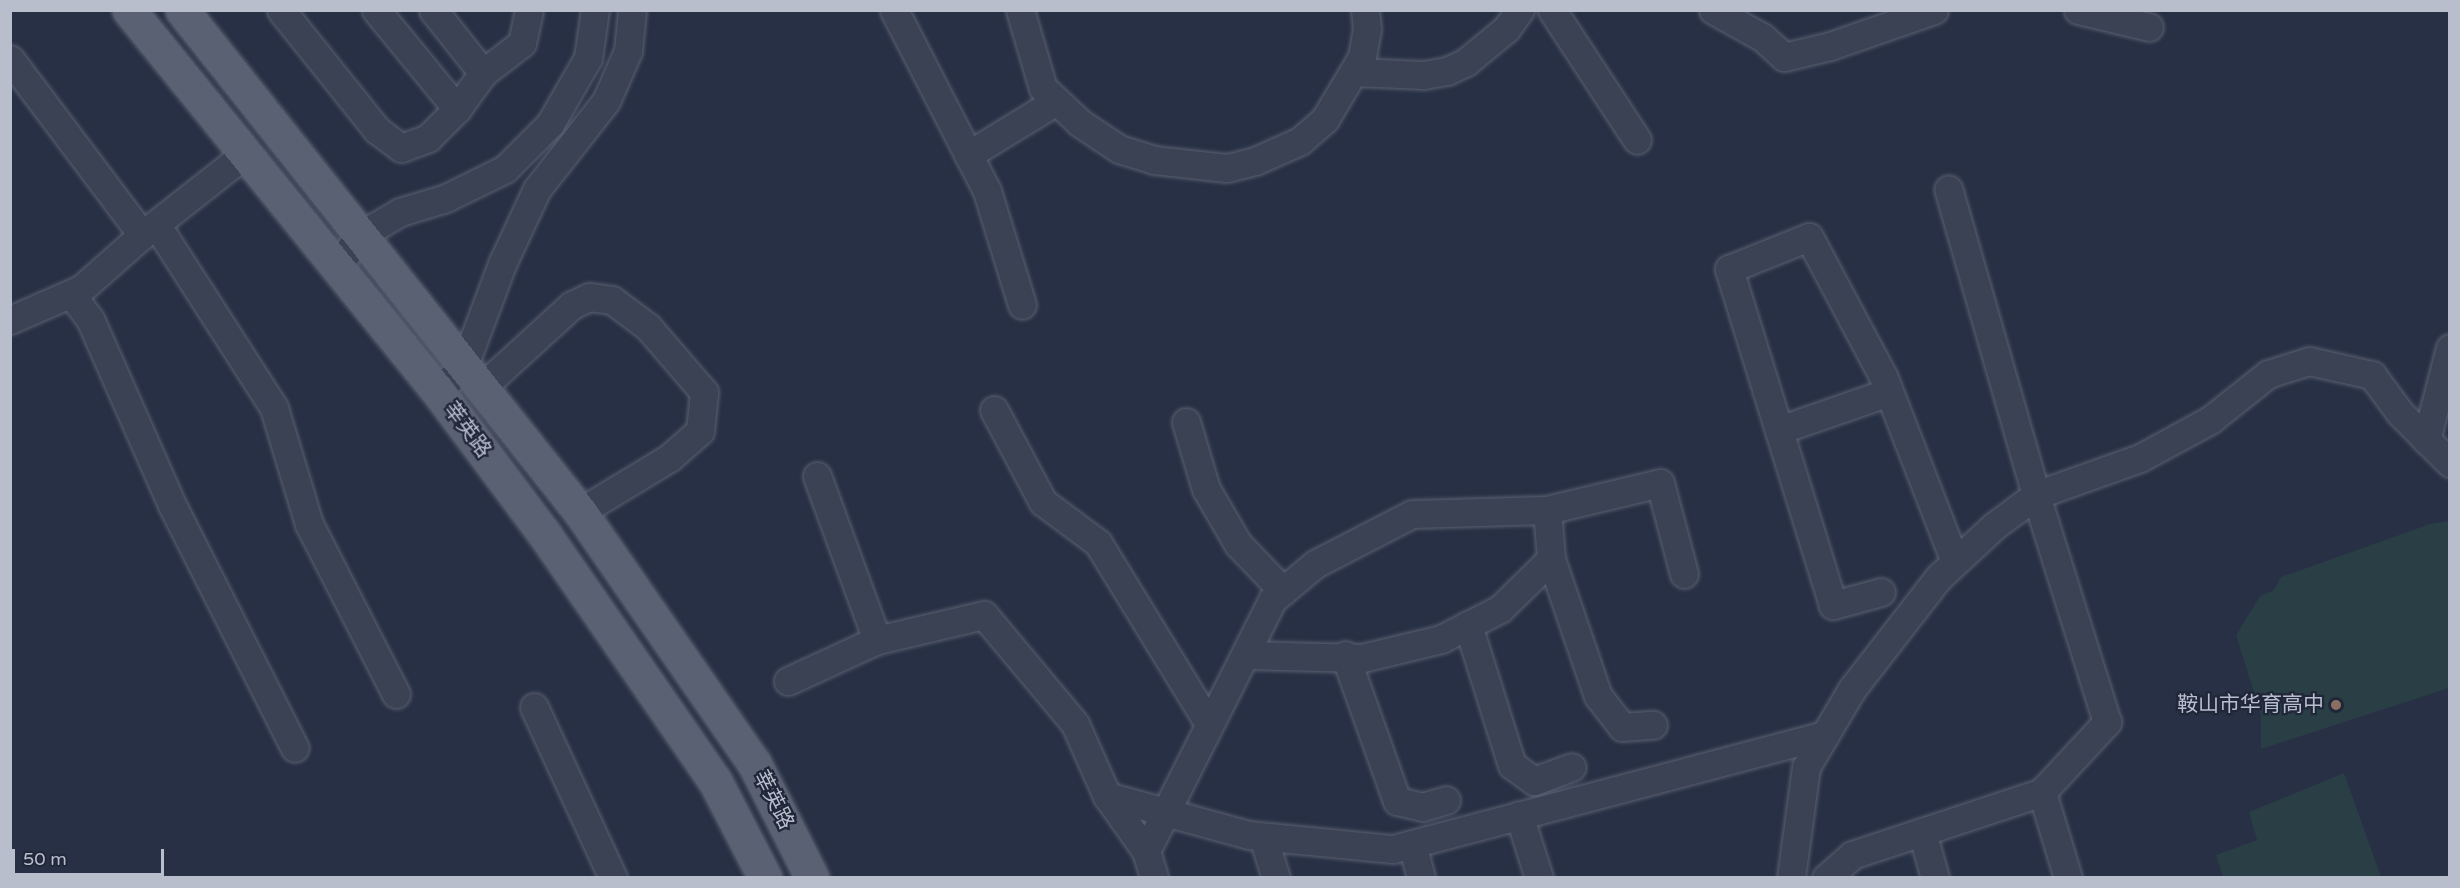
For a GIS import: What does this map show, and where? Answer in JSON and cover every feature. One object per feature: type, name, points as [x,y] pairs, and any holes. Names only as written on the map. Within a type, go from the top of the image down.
[{"type":"main road","name":"莘英路","points":[[129,10],[437,390],[543,532],[715,781],[765,878]]},
{"type":"main road","name":"莘英路","points":[[182,10],[580,512],[754,763],[813,878]]},
{"type":"street","points":[[280,10],[376,130],[402,148],[428,138],[457,109],[483,73],[522,44],[529,10]]},
{"type":"street","points":[[376,10],[457,109]]},
{"type":"street","points":[[433,10],[483,73]]},
{"type":"street","points":[[337,267],[359,236],[400,212],[446,198],[506,169],[550,124],[588,58],[595,10]]},
{"type":"street","points":[[472,378],[502,264],[537,189],[606,101],[628,51],[632,10]]},
{"type":"street","points":[[894,10],[987,191],[1022,305]]},
{"type":"street","points":[[1020,10],[1043,88],[1080,123],[1119,149],[1154,160],[1227,168],[1255,161],[1300,141],[1325,119],[1354,72],[1367,29],[1365,10]]},
{"type":"street","points":[[1354,72],[1424,75],[1447,71],[1466,62],[1490,42],[1520,10]]},
{"type":"street","points":[[1552,10],[1637,140]]},
{"type":"street","points":[[1713,10],[1762,37],[1784,57],[1830,46],[1934,10]]},
{"type":"street","points":[[2078,10],[2149,27]]},
{"type":"street","points":[[10,59],[149,230],[274,408],[309,524],[396,694]]},
{"type":"street","points":[[968,155],[1056,101]]},
{"type":"street","points":[[10,320],[81,289],[149,230],[245,154]]},
{"type":"street","points":[[1826,878],[1852,855],[2042,792],[2107,722],[2036,495],[1948,189]]},
{"type":"street","points":[[1881,592],[1833,605],[1729,269],[1809,237],[1889,392],[1955,562]]},
{"type":"street","points":[[71,294],[90,319],[172,505],[295,748]]},
{"type":"street","points":[[437,390],[472,378],[572,305],[589,297],[612,300],[648,327],[704,392],[700,431],[669,458],[580,512]]},
{"type":"street","points":[[2426,440],[2450,348]]},
{"type":"street","points":[[1791,878],[1806,767],[1852,689],[1955,562],[2036,495],[2140,458],[2210,420],[2268,374],[2309,361],[2372,375],[2426,440],[2450,463]]},
{"type":"street","points":[[1779,430],[1889,392]]},
{"type":"street","points":[[994,410],[1043,502],[1098,543],[1209,724]]},
{"type":"street","points":[[1186,422],[1206,489],[1238,544],[1283,591]]},
{"type":"street","points":[[817,476],[877,640]]},
{"type":"street","points":[[1146,851],[1272,600],[1315,564],[1412,514],[1547,510],[1660,483],[1684,574]]},
{"type":"street","points":[[1547,510],[1551,559],[1598,696],[1622,728],[1653,725]]},
{"type":"street","points":[[1245,655],[1345,655],[1362,658],[1441,639],[1500,609],[1551,559]]},
{"type":"street","points":[[788,681],[877,640],[984,615],[1075,724],[1107,796],[1146,851],[1154,878]]},
{"type":"street","points":[[1468,626],[1512,765],[1534,781],[1572,767]]},
{"type":"street","points":[[1345,655],[1397,801],[1422,807],[1446,800]]},
{"type":"street","points":[[534,707],[613,878]]},
{"type":"street","points":[[1107,796],[1263,837],[1393,849],[1825,735]]},
{"type":"street","points":[[2042,792],[2068,878]]},
{"type":"street","points":[[1519,815],[1539,878]]},
{"type":"street","points":[[1922,832],[1935,878]]},
{"type":"street","points":[[1263,837],[1276,878]]},
{"type":"street","points":[[1412,844],[1420,878]]},
{"type":"shaded area","points":[[2449,521],[2449,688],[2261,749],[2261,715],[2236,635],[2260,596],[2274,590],[2281,577],[2430,524]]},
{"type":"shaded area","points":[[2344,773],[2381,877],[2223,877],[2216,855],[2257,840],[2249,812]]},
{"type":"place","name":"鞍山市华育高中","points":[[2336,705]]}]
